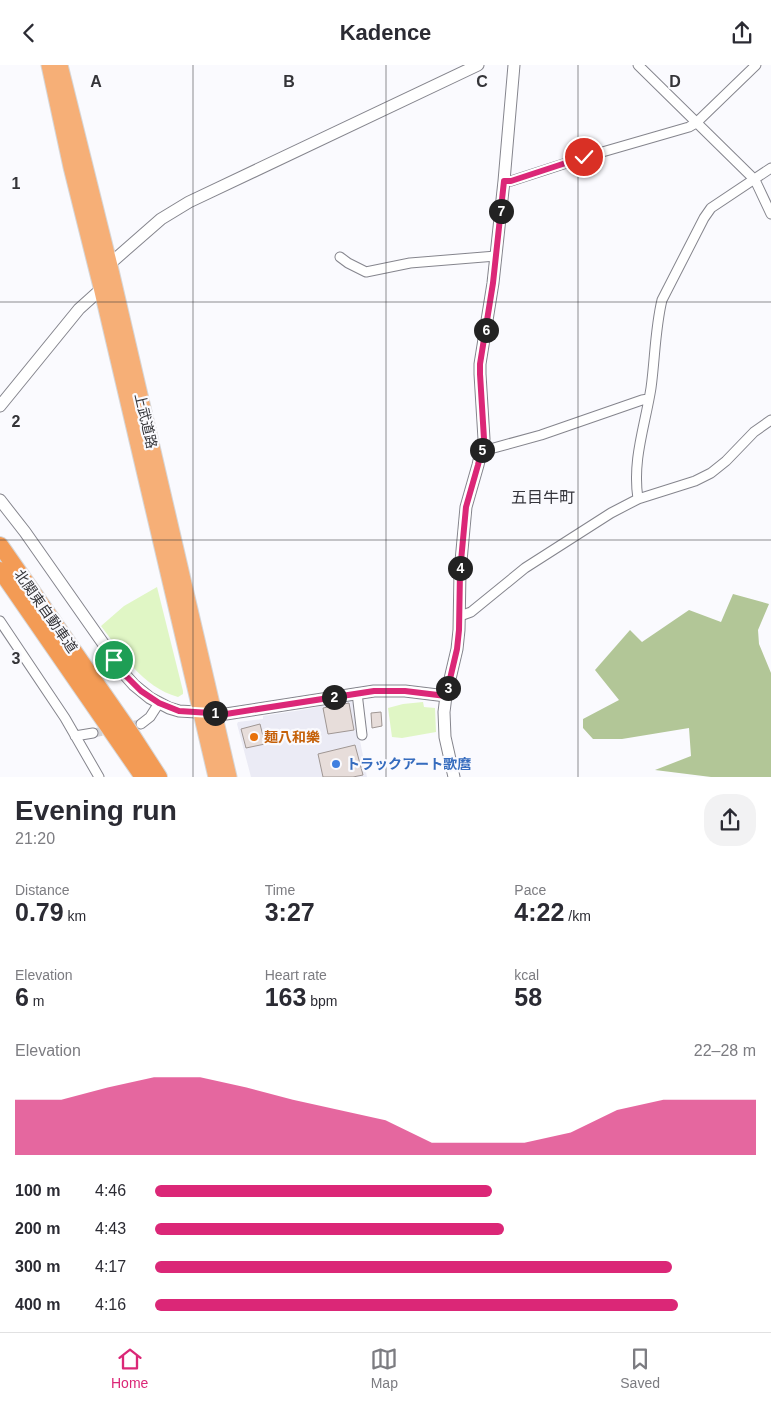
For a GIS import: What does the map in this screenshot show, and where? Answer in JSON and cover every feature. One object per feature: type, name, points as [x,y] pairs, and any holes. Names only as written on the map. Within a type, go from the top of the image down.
[{"type":"highway","name":"上武道路","points":[[49,65],[71,167],[207,712],[229,777]]},
{"type":"highway","name":"上武道路","points":[[60,65],[110,266],[207,712],[216,777]]},
{"type":"highway","name":"北関東自動車道","points":[[0,545],[102,691],[159,777]]},
{"type":"highway","name":"北関東自動車道","points":[[0,570],[142,777]]},
{"type":"street","points":[[0,406],[79,309],[96,294],[104,283],[110,266],[144,233],[175,209],[478,65]]},
{"type":"street","points":[[454,777],[445,737],[444,712],[457,649],[460,616],[460,572],[466,507],[482,449],[484,429],[480,364],[493,283],[514,65]]},
{"type":"street","points":[[638,65],[754,180],[771,214]]},
{"type":"street","points":[[504,181],[511,181],[584,157],[689,127],[696,123],[756,65]]},
{"type":"street","points":[[638,499],[636,490],[637,452],[650,389],[662,300],[711,208],[771,168]]},
{"type":"street","points":[[340,257],[366,272],[410,263],[496,256]]},
{"type":"street","points":[[482,449],[490,449],[541,435],[648,399]]},
{"type":"street","points":[[460,616],[467,614],[502,585],[544,555],[611,513],[638,499],[695,481],[711,473],[726,461],[754,432],[771,420]]},
{"type":"street","points":[[0,500],[31,540],[126,676],[141,691],[159,703],[179,711],[226,714],[374,691],[405,691],[446,696]]},
{"type":"street","points":[[0,621],[65,718],[99,777]]},
{"type":"street","points":[[357,693],[362,735]]},
{"type":"street","points":[[141,724],[150,717],[159,703]]},
{"type":"street","points":[[76,736],[93,733]]},
{"type":"shaded area","points":[[352,699],[367,777],[251,777],[238,722],[263,719],[263,716],[308,709]]},
{"type":"green space","points":[[157,587],[183,691],[183,694],[178,697],[165,692],[143,677],[125,658],[101,626],[124,606]]},
{"type":"green space","points":[[733,594],[769,604],[758,630],[759,644],[771,673],[771,777],[711,777],[655,770],[691,756],[689,728],[622,739],[593,739],[583,728],[583,719],[619,700],[595,670],[630,630],[642,642],[689,610],[721,622]]},
{"type":"green space","points":[[423,702],[424,707],[435,708],[436,732],[402,738],[392,737],[388,708]]},
{"type":"building","points":[[349,703],[354,730],[328,734],[323,708]]},
{"type":"building","points":[[381,712],[382,726],[372,728],[371,713]]},
{"type":"building","points":[[260,724],[265,744],[246,748],[241,729]]},
{"type":"building","points":[[355,745],[363,775],[323,777],[318,754]]},
{"type":"tunnel","points":[[93,733],[141,724]]},
{"type":"place","name":"麺八和樂","points":[[254,737]]},
{"type":"place","name":"トラックアート歌麿","points":[[336,764]]},
{"type":"district","name":"五目牛町","points":[[543,497]]},
{"type":"route","points":[[114,660],[141,691],[159,703],[179,711],[226,714],[374,691],[405,691],[446,696],[457,649],[460,616],[460,572],[466,507],[484,439],[480,364],[493,283],[504,181],[511,181],[584,157]]}]
